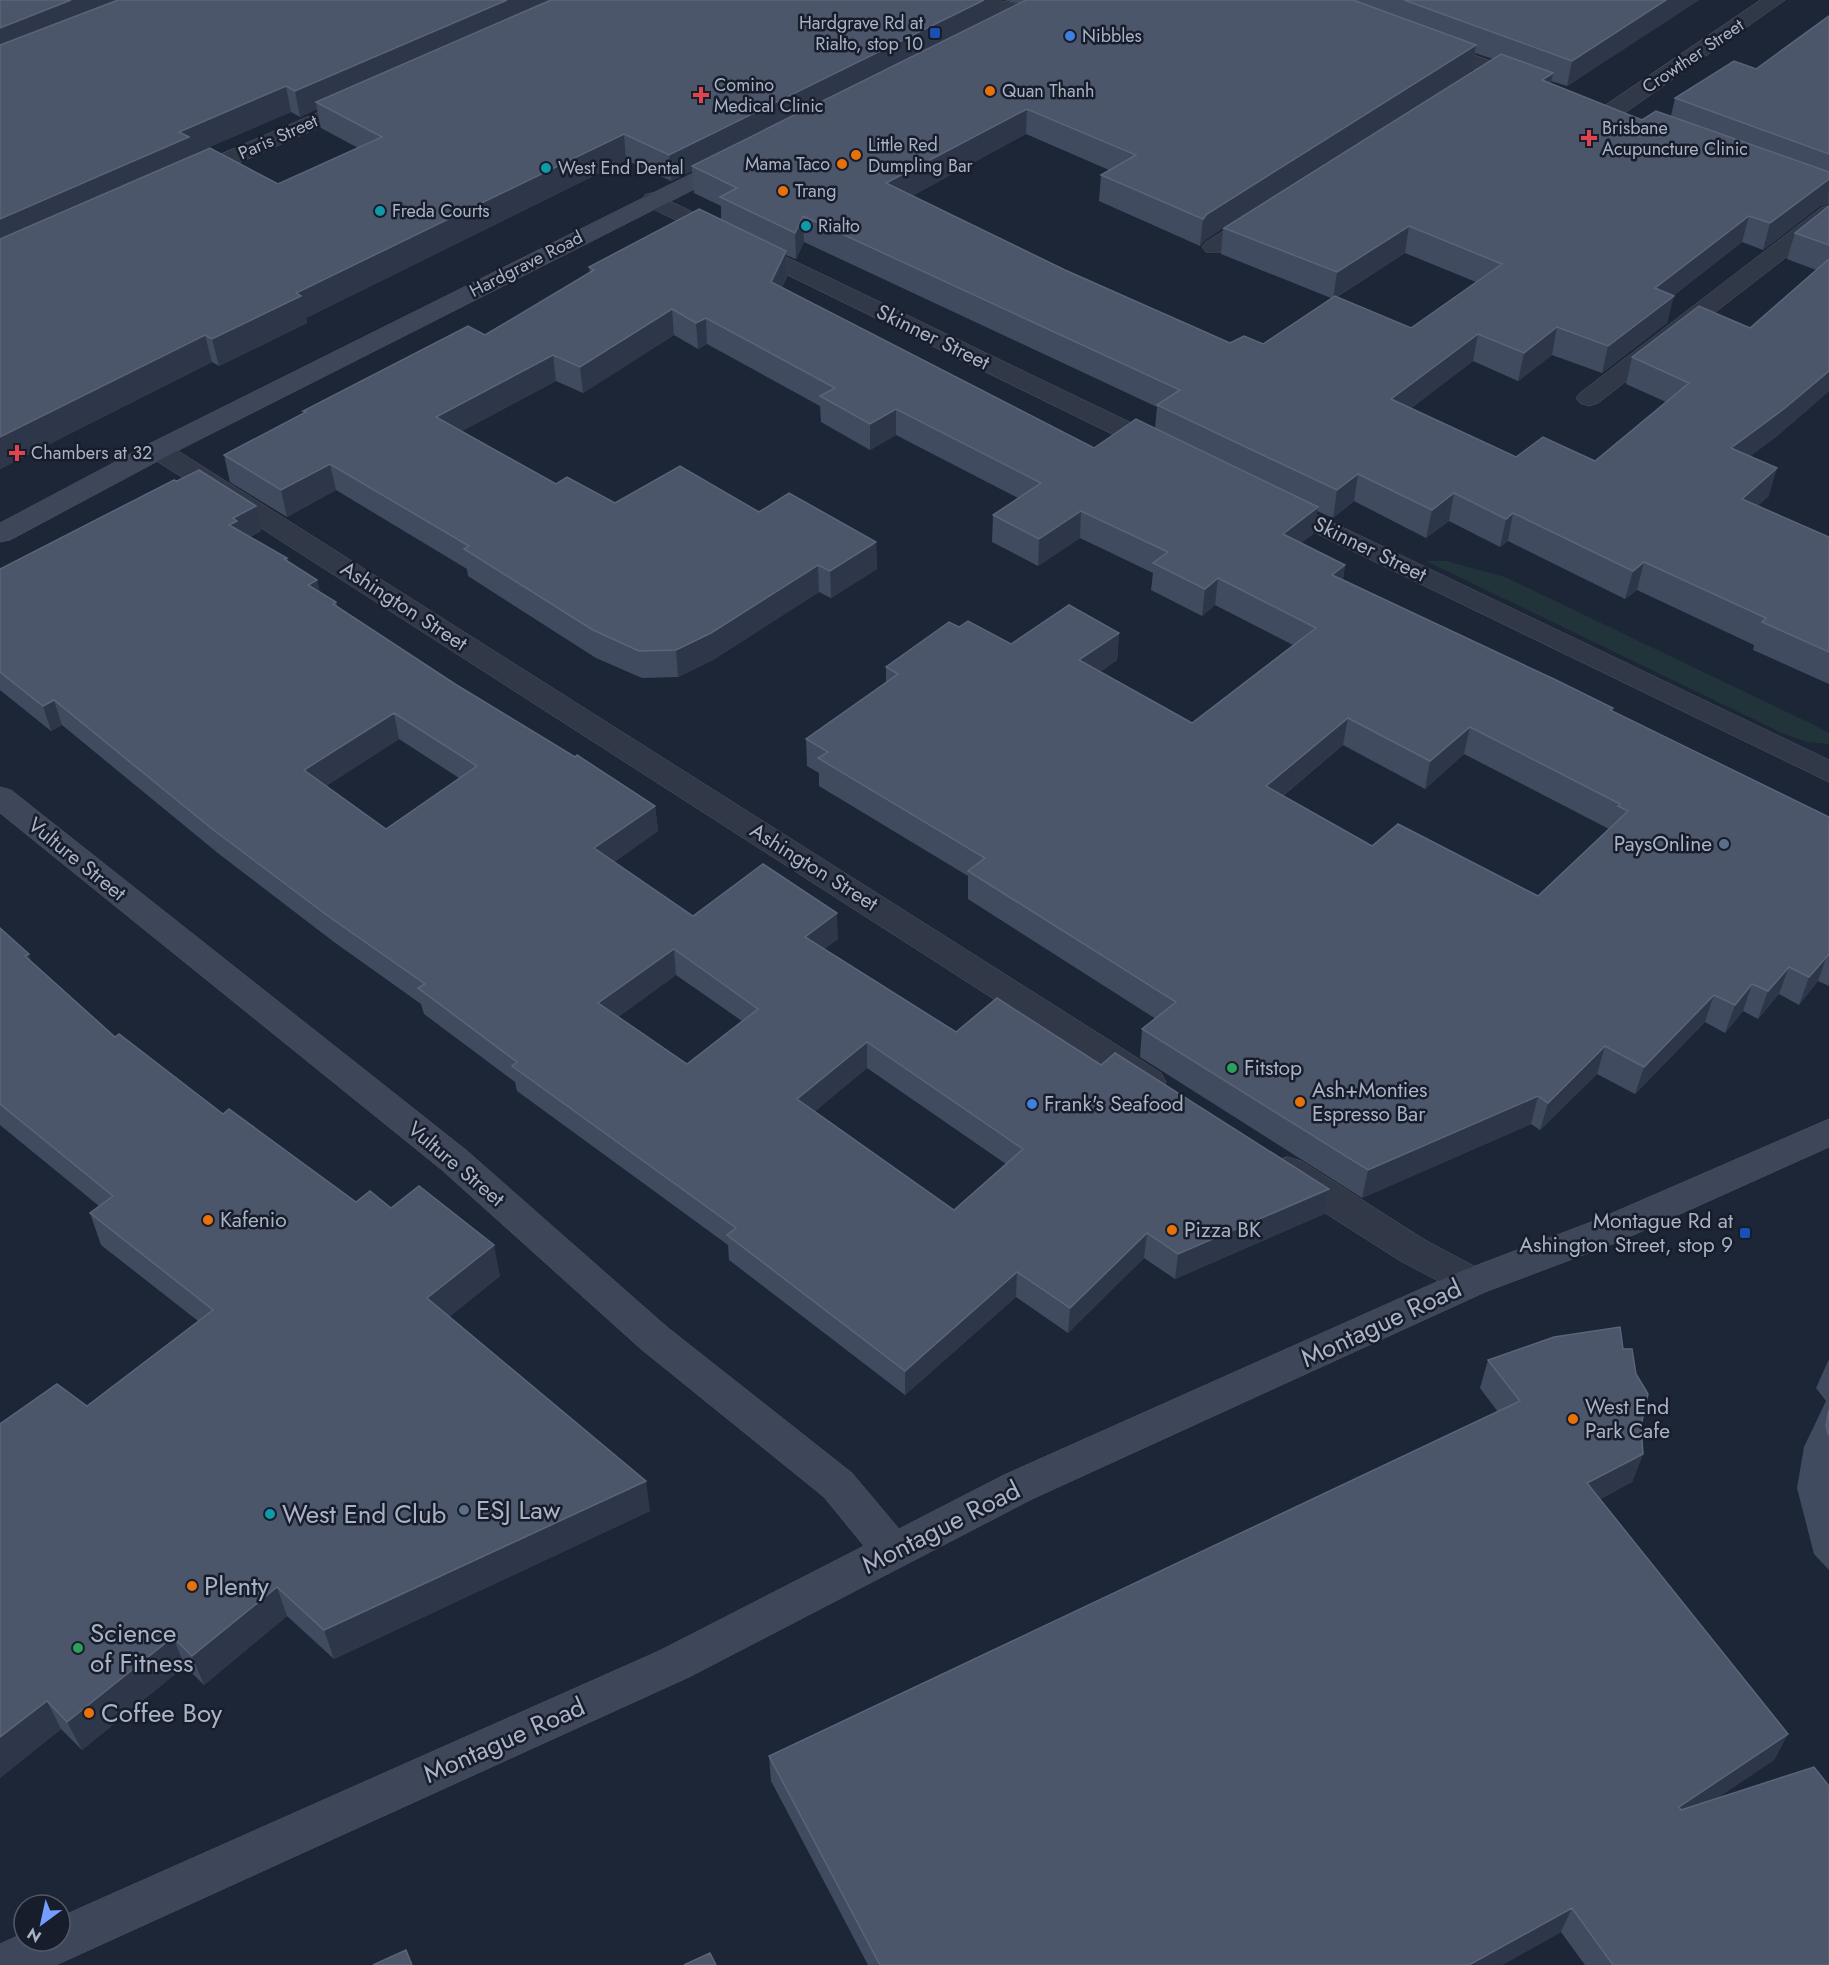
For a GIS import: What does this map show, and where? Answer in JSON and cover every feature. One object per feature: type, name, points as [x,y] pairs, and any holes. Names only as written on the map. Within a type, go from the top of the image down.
[{"type":"street","points":[[985,0],[1034,10],[992,31]]},
{"type":"street","name":"Crowther Street","points":[[1611,112],[1775,0]]},
{"type":"street","points":[[1416,40],[1547,88]]},
{"type":"street","points":[[1471,84],[1494,69]]},
{"type":"street","name":"Paris Street","points":[[174,183],[382,91]]},
{"type":"street","points":[[1589,104],[1631,120]]},
{"type":"street","name":"Hardgrave Road","points":[[0,534],[158,450],[752,151]]},
{"type":"street","name":"Skinner Street","points":[[653,200],[1182,458]]},
{"type":"street","points":[[1214,247],[1273,209]]},
{"type":"street","points":[[1589,398],[1829,213]]},
{"type":"street","name":"Ashington Street","points":[[158,450],[1173,1097]]},
{"type":"street","name":"Skinner Street","points":[[1257,494],[1829,772]]},
{"type":"street","name":"Vulture Street","points":[[0,797],[454,1160],[654,1338],[838,1485],[893,1551]]},
{"type":"street","name":"Montague Road","points":[[72,1934],[674,1664],[735,1635],[1018,1487],[1472,1282],[1607,1231],[1829,1132]]},
{"type":"street","points":[[1263,1154],[1412,1250],[1472,1282]]},
{"type":"street","name":"Montague Road","points":[[4,1965],[30,1953]]},
{"type":"green space","points":[[1426,561],[1446,561],[1505,577],[1814,725],[1829,733],[1829,744],[1807,742],[1782,733]]},
{"type":"building","points":[[0,0],[71,0],[0,28]]},
{"type":"building","points":[[118,0],[507,0],[295,91],[286,86],[179,132],[189,137],[0,219],[0,45]]},
{"type":"building","points":[[551,0],[984,0],[669,155],[624,134],[296,293],[301,296],[212,339],[205,335],[0,437],[0,239],[210,148],[278,184],[382,137],[316,102]]},
{"type":"building","points":[[1026,0],[1353,0],[1476,45],[1207,214],[1203,219],[1101,175],[1136,155],[1027,109],[886,183],[1065,270],[1230,343],[1244,336],[1263,344],[1335,296],[1411,328],[1502,264],[1409,226],[1337,272],[1224,228],[1501,54],[1553,73],[1542,80],[1642,120],[1656,111],[1829,172],[1829,179],[1770,223],[1749,216],[1655,288],[1674,296],[1608,346],[1557,327],[1524,353],[1478,334],[1391,399],[1516,457],[1543,437],[1595,461],[1689,383],[1632,357],[1699,306],[1750,328],[1829,259],[1829,371],[1785,408],[1731,448],[1777,468],[1742,499],[1829,537],[1829,652],[1762,622],[1766,618],[1644,562],[1633,571],[1513,513],[1506,519],[1454,493],[1432,510],[1358,474],[1337,490],[1157,405],[1180,390],[803,216],[795,233],[720,197],[737,188],[692,166]]},
{"type":"building","points":[[1404,0],[1666,0],[1572,61]]},
{"type":"building","points":[[1829,16],[1829,154],[1675,98],[1734,61],[1756,69]]},
{"type":"building","points":[[1829,206],[1829,245],[1795,233]]},
{"type":"building","points":[[699,209],[786,251],[771,282],[1094,448],[1136,419],[1318,507],[1283,534],[1345,565],[1332,575],[1556,680],[1613,708],[1610,710],[1829,817],[1829,954],[1809,977],[1789,967],[1768,991],[1752,984],[1735,1005],[1714,995],[1644,1067],[1605,1046],[1548,1103],[1538,1096],[1368,1170],[1142,1029],[1176,1002],[968,871],[985,858],[818,758],[828,752],[806,739],[898,674],[886,667],[949,622],[959,627],[968,621],[1011,644],[1069,605],[1119,633],[1079,660],[1192,723],[1316,628],[1218,578],[1205,589],[1153,563],[1168,552],[1081,511],[1039,539],[993,515],[1041,483],[896,409],[870,424],[820,396],[835,388],[706,318],[696,323],[672,309],[580,367],[553,355],[436,417],[556,484],[567,477],[615,503],[680,466],[759,512],[789,493],[876,542],[830,571],[818,565],[711,633],[676,650],[639,651],[593,630],[464,549],[469,546],[330,464],[281,490],[224,455],[306,412],[303,411],[468,326],[485,335],[594,270],[589,267]],"holes":[[[1348,718],[1430,761],[1470,727],[1620,804],[1618,806],[1628,811],[1538,896],[1398,824],[1372,846],[1266,786]]]},
{"type":"building","points":[[199,470],[256,506],[233,518],[237,521],[229,525],[287,558],[284,559],[317,580],[308,585],[336,602],[333,604],[455,684],[575,757],[577,755],[655,806],[594,848],[693,916],[763,864],[837,913],[805,937],[956,1032],[997,998],[1101,1065],[1115,1053],[1329,1189],[1178,1254],[1147,1233],[1070,1308],[1017,1272],[905,1371],[727,1235],[736,1228],[512,1066],[517,1062],[418,988],[425,984],[328,916],[211,828],[54,700],[43,706],[0,672],[0,569],[174,480],[177,481]],"holes":[[[394,713],[477,766],[386,829],[304,770]],[[674,949],[758,1009],[687,1064],[598,1003]],[[867,1042],[1023,1149],[954,1210],[797,1099]]]},
{"type":"building","points":[[0,928],[29,954],[25,956],[115,1037],[119,1034],[223,1114],[229,1109],[356,1202],[370,1191],[391,1208],[419,1186],[494,1245],[427,1298],[646,1481],[324,1630],[277,1587],[192,1656],[173,1637],[67,1722],[47,1701],[0,1737],[0,1424],[57,1384],[87,1406],[213,1310],[90,1213],[113,1196],[0,1104]]},
{"type":"building","points":[[1620,1327],[1623,1349],[1632,1349],[1636,1374],[1648,1394],[1641,1426],[1643,1454],[1587,1483],[1788,1734],[1679,1807],[1681,1810],[1814,1767],[1829,1786],[1829,1965],[1613,1965],[1572,1908],[1469,1965],[880,1965],[769,1756],[1520,1401],[1488,1360],[1554,1337]]},
{"type":"building","points":[[1829,1410],[1829,1436],[1826,1426]]},
{"type":"building","points":[[406,1950],[412,1965],[373,1965]]},
{"type":"building","points":[[710,1953],[716,1965],[684,1965]]},
{"type":"place","name":"Hardgrave Rd at Rialto, stop 10","points":[[935,33]]},
{"type":"place","name":"Nibbles","points":[[1070,36]]},
{"type":"place","name":"Quan Thanh","points":[[990,91]]},
{"type":"place","name":"Comino Medical Clinic","points":[[701,95]]},
{"type":"place","name":"Brisbane Acupuncture Clinic","points":[[1589,138]]},
{"type":"place","name":"Little Red Dumpling Bar","points":[[856,155]]},
{"type":"place","name":"Mama Taco","points":[[842,164]]},
{"type":"place","name":"West End Dental","points":[[546,168]]},
{"type":"place","name":"Trang","points":[[783,191]]},
{"type":"place","name":"Freda Courts","points":[[380,211]]},
{"type":"place","name":"Rialto","points":[[806,226]]},
{"type":"place","name":"Chambers at 32","points":[[17,453]]},
{"type":"place","name":"PaysOnline","points":[[1724,844]]},
{"type":"place","name":"Fitstop","points":[[1232,1068]]},
{"type":"place","name":"Ash+Monties Espresso Bar","points":[[1300,1102]]},
{"type":"place","name":"Frank's Seafood","points":[[1032,1104]]},
{"type":"place","name":"Kafenio","points":[[208,1220]]},
{"type":"place","name":"Pizza BK","points":[[1172,1230]]},
{"type":"place","name":"Montague Rd at Ashington Street, stop 9","points":[[1745,1233]]},
{"type":"place","name":"West End Park Cafe","points":[[1573,1419]]},
{"type":"place","name":"ESJ Law","points":[[464,1510]]},
{"type":"place","name":"West End Club","points":[[270,1514]]},
{"type":"place","name":"Plenty","points":[[192,1586]]},
{"type":"place","name":"Science of Fitness","points":[[78,1648]]},
{"type":"place","name":"Coffee Boy","points":[[89,1713]]}]
